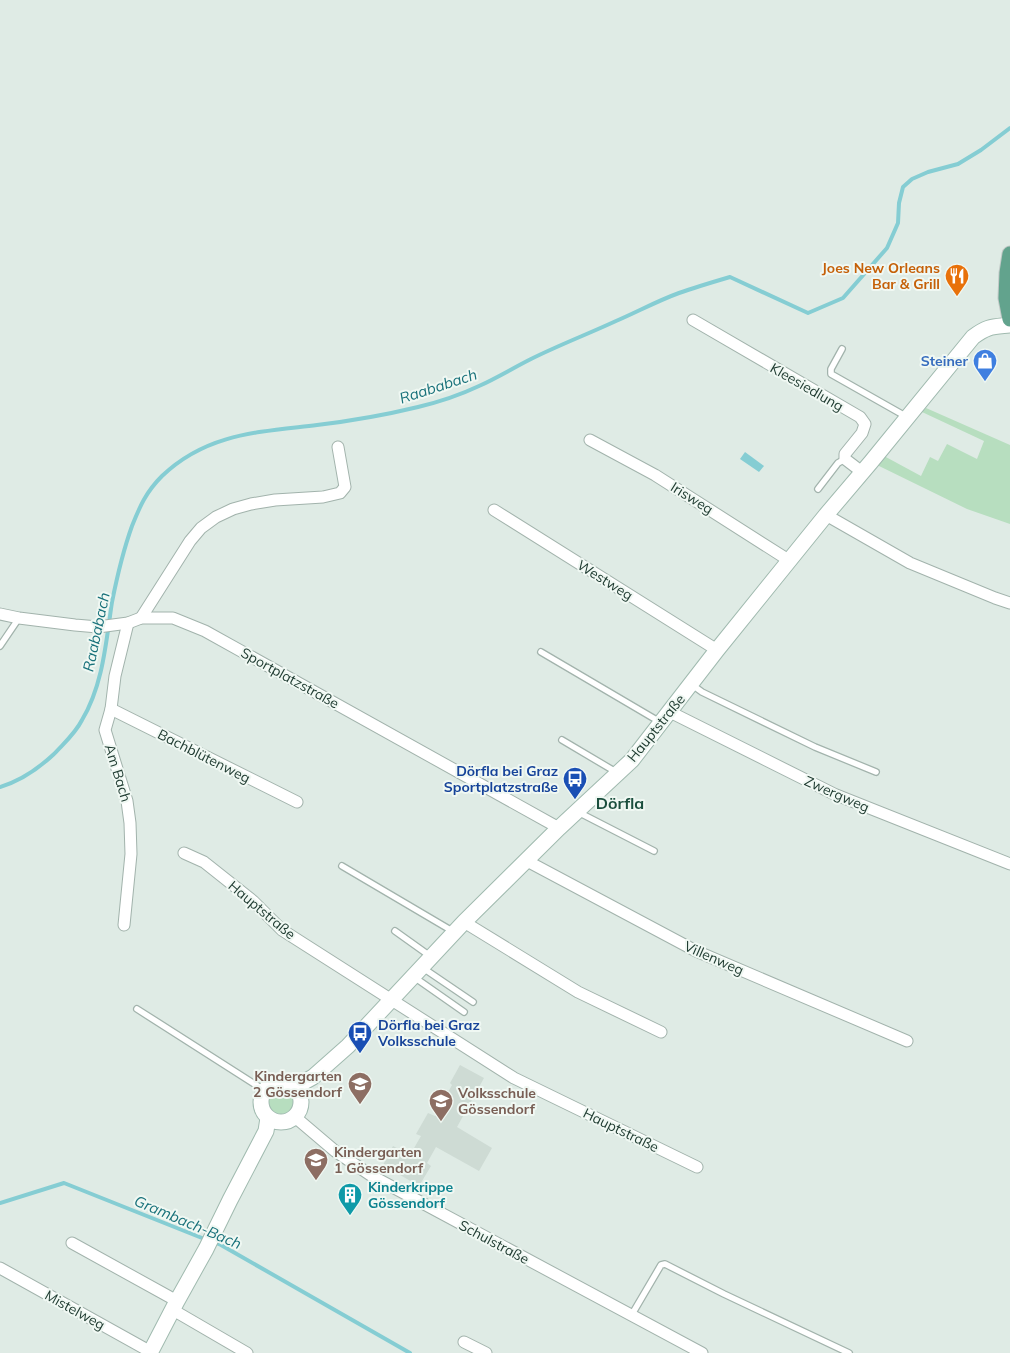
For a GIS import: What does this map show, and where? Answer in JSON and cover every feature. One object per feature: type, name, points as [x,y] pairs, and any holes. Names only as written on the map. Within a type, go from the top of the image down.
[{"type":"main road","points":[[1010,254],[1007,273],[1010,319]]},
{"type":"main road","name":"Hauptstraße","points":[[296,1087],[312,1077],[348,1046],[459,927],[559,828],[632,760],[717,650],[973,337],[985,328],[1010,325]]},
{"type":"main road","points":[[281,1081],[296,1087],[301,1096],[302,1104],[296,1117],[284,1122],[276,1122],[268,1118],[261,1105],[264,1090],[272,1084],[281,1081]]},
{"type":"main road","points":[[151,1352],[266,1131],[268,1118]]},
{"type":"street","name":"Kleesiedlung","points":[[693,320],[860,417],[865,424],[862,433],[845,454],[845,459]]},
{"type":"street","name":"Irisweg","points":[[590,440],[655,475],[790,561]]},
{"type":"street","points":[[141,618],[190,541],[201,528],[216,517],[232,509],[251,504],[275,500],[323,497],[340,493],[344,487],[338,447]]},
{"type":"street","points":[[845,459],[862,472]]},
{"type":"street","name":"Westweg","points":[[494,510],[717,650]]},
{"type":"street","points":[[826,515],[910,563],[1010,603]]},
{"type":"street","name":"Sportplatzstraße","points":[[0,614],[75,626],[98,627],[128,624],[141,618],[173,618],[205,631],[559,828]]},
{"type":"street","name":"Am Bach","points":[[124,925],[131,854],[130,823],[127,802],[105,730],[128,624]]},
{"type":"street","name":"Bachblütenweg","points":[[111,709],[297,802]]},
{"type":"street","name":"Zwergweg","points":[[666,717],[834,794],[1010,864]]},
{"type":"street","name":"Hauptstraße","points":[[184,853],[204,862],[254,900],[282,930],[514,1078],[697,1167]]},
{"type":"street","name":"Villenweg","points":[[527,861],[696,951],[907,1041]]},
{"type":"street","points":[[459,927],[578,992],[661,1032]]},
{"type":"street","name":"Schulstraße","points":[[296,1117],[335,1151],[372,1176],[702,1353]]},
{"type":"street","points":[[72,1242],[247,1353]]},
{"type":"street","name":"Mistelweg","points":[[0,1268],[151,1352]]},
{"type":"street","points":[[464,1342],[486,1353]]},
{"type":"lane","points":[[842,349],[830,369],[831,374],[908,418]]},
{"type":"lane","points":[[818,489],[838,463],[845,459]]},
{"type":"lane","points":[[0,646],[20,618]]},
{"type":"lane","points":[[541,652],[666,717]]},
{"type":"lane","points":[[692,684],[702,692],[815,747],[876,772]]},
{"type":"lane","points":[[562,740],[617,773]]},
{"type":"lane","points":[[577,811],[654,852]]},
{"type":"lane","points":[[342,866],[459,927]]},
{"type":"lane","points":[[395,931],[422,967],[464,1012]]},
{"type":"lane","points":[[422,967],[472,1002]]},
{"type":"lane","points":[[137,1009],[264,1090]]},
{"type":"lane","points":[[631,1316],[662,1265],[665,1264],[732,1299],[849,1353]]},
{"type":"shaded area","name":"Volksschule Gössendorf","points":[[460,1065],[484,1078],[457,1127],[492,1148],[479,1171],[436,1147],[427,1163],[431,1166],[419,1186],[383,1165],[393,1146],[410,1155],[421,1136],[416,1134],[428,1113],[435,1116],[452,1085],[450,1083]]},
{"type":"green space","points":[[926,408],[1010,445],[1010,524],[967,509],[877,465],[884,456],[921,476],[930,457],[938,461],[947,444],[977,459],[984,441],[922,412]]},
{"type":"green space","points":[[281,1090],[289,1094],[293,1102],[289,1110],[281,1114],[273,1110],[269,1102],[273,1094]]},
{"type":"water","points":[[745,452],[764,466],[759,472],[740,459]]},
{"type":"waterway","name":"Raababach","points":[[0,787],[22,778],[42,765],[69,738],[82,720],[89,707],[99,678],[116,583],[132,526],[152,488],[162,476],[179,462],[197,451],[235,437],[368,418],[449,398],[492,380],[524,362],[663,299],[730,277],[808,313],[843,298],[887,248],[898,223],[899,203],[903,187],[912,179],[928,172],[958,164],[981,150],[1010,128]]},
{"type":"waterway","name":"Grambach-Bach","points":[[0,1203],[64,1183],[207,1240]]},
{"type":"waterway","name":"Grambach-Bach","points":[[214,1242],[410,1353]]},
{"type":"place","name":"Joes New Orleans Bar & Grill","points":[[957,297]]},
{"type":"place","name":"Steiner","points":[[985,382]]},
{"type":"place","name":"Dörfla bei Graz Sportplatzstraße","points":[[575,800]]},
{"type":"place","name":"Dörfla bei Graz Volksschule","points":[[360,1054]]},
{"type":"place","name":"Kindergarten 2 Gössendorf","points":[[360,1105]]},
{"type":"place","name":"Volksschule Gössendorf","points":[[441,1122]]},
{"type":"place","name":"Kindergarten 1 Gössendorf","points":[[316,1181]]},
{"type":"place","name":"Kinderkrippe Gössendorf","points":[[350,1216]]},
{"type":"district","name":"Dörfla","points":[[620,803]]}]
